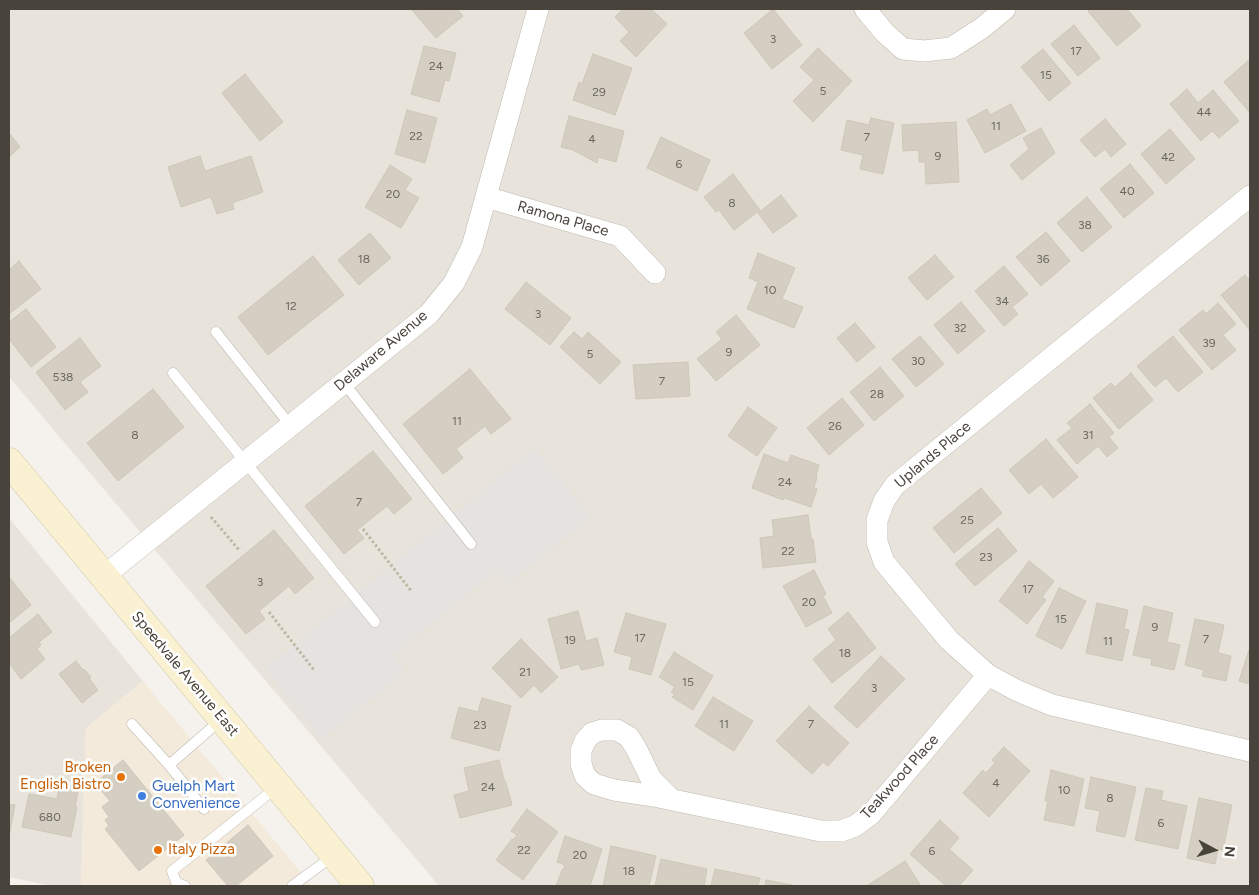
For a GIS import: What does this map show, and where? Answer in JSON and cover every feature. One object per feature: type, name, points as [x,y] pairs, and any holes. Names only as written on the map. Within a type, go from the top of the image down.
[{"type":"main road","name":"Speedvale Avenue East","points":[[9,462],[278,786],[358,886]]},
{"type":"street","name":"Delaware Avenue","points":[[104,576],[429,314],[454,283],[472,248],[537,9]]},
{"type":"street","points":[[865,9],[885,33],[903,49],[924,51],[951,48],[982,28],[1005,9]]},
{"type":"street","name":"Uplands Place","points":[[1250,196],[896,485],[884,501],[877,520],[877,542],[884,562],[949,640],[988,675],[1018,692],[1052,705],[1250,751]]},
{"type":"street","name":"Ramona Place","points":[[486,197],[620,236],[655,273]]},
{"type":"street","name":"Teakwood Place","points":[[671,799],[821,831],[841,831],[855,826],[870,814],[988,675]]},
{"type":"lane","points":[[216,332],[290,425]]},
{"type":"lane","points":[[173,372],[375,622]]},
{"type":"lane","points":[[344,383],[471,544]]},
{"type":"lane","points":[[169,765],[222,719]]},
{"type":"lane","points":[[132,724],[169,765],[204,810]]},
{"type":"lane","points":[[185,886],[176,882],[172,870],[278,786]]},
{"type":"lane","points":[[292,886],[334,855]]},
{"type":"path","points":[[197,501],[240,550]]},
{"type":"path","points":[[363,529],[412,592]]},
{"type":"path","points":[[268,612],[314,670]]},
{"type":"shaded area","points":[[9,9],[1250,9],[1250,886],[439,886],[9,377]]},
{"type":"shaded area","points":[[535,448],[591,517],[508,584],[497,570],[393,655],[405,671],[322,739],[265,669]]},
{"type":"shaded area","points":[[9,518],[143,681],[86,728],[81,886],[51,886],[9,877]]},
{"type":"shaded area","points":[[143,681],[312,886],[81,886],[86,728]]},
{"type":"building","points":[[411,9],[457,9],[463,16],[436,38]]},
{"type":"building","points":[[623,9],[651,9],[667,24],[636,57],[620,41],[629,32],[615,17]]},
{"type":"building","points":[[773,9],[802,45],[772,69],[744,33]]},
{"type":"building","points":[[1091,9],[1127,9],[1141,26],[1117,46],[1088,11]]},
{"type":"building","points":[[1074,25],[1100,58],[1078,76],[1051,44]]},
{"type":"building","points":[[424,46],[456,53],[449,81],[445,80],[439,102],[411,94]]},
{"type":"building","points":[[818,48],[852,81],[813,122],[793,101],[814,80],[800,67]]},
{"type":"building","points":[[1043,49],[1071,83],[1049,101],[1021,67]]},
{"type":"building","points":[[593,54],[632,68],[615,115],[573,100],[579,82],[582,84]]},
{"type":"building","points":[[1250,59],[1250,113],[1224,82]]},
{"type":"building","points":[[245,74],[283,122],[260,141],[222,93]]},
{"type":"building","points":[[1187,89],[1198,103],[1213,90],[1239,121],[1219,138],[1212,131],[1201,141],[1170,104]]},
{"type":"building","points":[[1011,104],[1026,131],[985,153],[967,120],[987,109],[990,115]]},
{"type":"building","points":[[407,110],[437,118],[425,163],[395,154]]},
{"type":"building","points":[[569,116],[624,131],[616,162],[598,157],[597,163],[573,150],[561,147]]},
{"type":"building","points":[[871,118],[894,123],[883,174],[860,169],[863,155],[841,150],[847,120],[869,125]]},
{"type":"building","points":[[1105,119],[1126,144],[1111,157],[1105,149],[1095,157],[1080,140]]},
{"type":"building","points":[[956,122],[959,182],[926,184],[925,162],[919,162],[919,150],[903,151],[902,125]]},
{"type":"building","points":[[1041,128],[1055,153],[1022,180],[1010,165],[1029,149],[1023,138]]},
{"type":"building","points":[[1170,129],[1195,159],[1166,184],[1141,154]]},
{"type":"building","points":[[9,133],[20,147],[9,157]]},
{"type":"building","points":[[661,137],[710,160],[697,191],[647,168]]},
{"type":"building","points":[[200,156],[205,171],[251,156],[263,192],[232,203],[234,209],[217,214],[211,197],[181,207],[168,167]]},
{"type":"building","points":[[1130,164],[1154,193],[1124,218],[1100,189]]},
{"type":"building","points":[[390,165],[412,179],[405,190],[419,198],[401,228],[365,207]]},
{"type":"building","points":[[733,174],[760,210],[734,230],[719,210],[716,212],[704,197]]},
{"type":"building","points":[[781,195],[797,216],[773,233],[758,213]]},
{"type":"building","points":[[1087,197],[1112,227],[1082,252],[1057,223]]},
{"type":"building","points":[[1046,232],[1070,261],[1041,286],[1016,257]]},
{"type":"building","points":[[370,233],[391,258],[359,285],[338,260]]},
{"type":"building","points":[[758,253],[795,268],[782,299],[803,307],[794,328],[747,309],[758,282],[749,278]]},
{"type":"building","points":[[935,255],[954,277],[927,300],[908,278]]},
{"type":"building","points":[[313,256],[344,295],[268,355],[238,317]]},
{"type":"building","points":[[19,261],[41,289],[9,314],[9,270]]},
{"type":"building","points":[[1004,266],[1028,294],[1012,307],[1018,314],[1004,326],[975,291]]},
{"type":"building","points":[[1245,275],[1248,279],[1250,277],[1250,330],[1221,295]]},
{"type":"building","points":[[526,282],[571,318],[550,345],[505,309]]},
{"type":"building","points":[[961,302],[985,331],[958,354],[934,325]]},
{"type":"building","points":[[1218,303],[1236,324],[1223,335],[1236,350],[1212,370],[1179,330],[1203,310],[1206,314]]},
{"type":"building","points":[[26,309],[56,347],[31,367],[9,339],[9,322]]},
{"type":"building","points":[[736,315],[760,345],[716,381],[697,359],[722,339],[716,332]]},
{"type":"building","points":[[855,323],[875,347],[857,362],[837,338]]},
{"type":"building","points":[[574,332],[582,339],[588,332],[621,362],[600,384],[560,347]]},
{"type":"building","points":[[920,336],[944,364],[916,387],[892,359]]},
{"type":"building","points":[[1173,336],[1203,372],[1178,392],[1166,378],[1155,387],[1137,366]]},
{"type":"building","points":[[80,338],[101,366],[80,382],[88,392],[65,410],[36,372]]},
{"type":"building","points":[[688,362],[690,396],[636,399],[633,365]]},
{"type":"building","points":[[880,367],[904,396],[874,421],[850,392]]},
{"type":"building","points":[[470,369],[511,419],[491,434],[485,426],[456,449],[463,458],[443,474],[403,424]]},
{"type":"building","points":[[1131,373],[1153,400],[1119,429],[1093,398],[1111,383],[1115,387]]},
{"type":"building","points":[[153,389],[184,427],[118,481],[87,443]]},
{"type":"building","points":[[842,398],[864,425],[829,455],[807,428]]},
{"type":"building","points":[[1090,404],[1114,433],[1109,437],[1118,448],[1107,457],[1098,446],[1077,464],[1057,440],[1072,428],[1067,423]]},
{"type":"building","points":[[748,407],[777,428],[757,456],[728,436]]},
{"type":"building","points":[[1046,439],[1078,477],[1053,498],[1041,484],[1029,494],[1009,470]]},
{"type":"building","points":[[373,451],[412,499],[394,514],[387,506],[357,530],[364,538],[344,554],[305,506]]},
{"type":"building","points":[[764,454],[788,463],[791,455],[819,465],[814,488],[817,489],[811,507],[784,498],[783,500],[752,488]]},
{"type":"building","points":[[981,488],[1002,513],[954,553],[933,528]]},
{"type":"building","points":[[808,515],[816,562],[763,568],[760,538],[774,536],[772,520]]},
{"type":"building","points":[[998,528],[1017,551],[975,586],[955,564]]},
{"type":"building","points":[[274,530],[314,578],[295,594],[289,586],[259,611],[265,619],[246,634],[206,586]]},
{"type":"building","points":[[1029,561],[1054,581],[1042,597],[1046,600],[1027,624],[999,601]]},
{"type":"building","points":[[814,570],[826,594],[823,596],[832,613],[806,627],[783,586]]},
{"type":"building","points":[[9,577],[31,605],[9,623]]},
{"type":"building","points":[[1059,588],[1086,601],[1062,649],[1036,636]]},
{"type":"building","points":[[1097,603],[1128,610],[1124,629],[1129,630],[1122,661],[1086,653]]},
{"type":"building","points":[[1144,606],[1173,613],[1167,642],[1180,645],[1174,670],[1151,665],[1152,659],[1133,655]]},
{"type":"building","points":[[578,611],[586,641],[597,638],[604,665],[581,670],[579,664],[561,669],[548,619]]},
{"type":"building","points":[[848,612],[876,648],[832,683],[813,659],[836,640],[828,629]]},
{"type":"building","points":[[626,613],[666,624],[651,675],[629,669],[632,657],[614,652]]},
{"type":"building","points":[[38,614],[52,632],[39,642],[41,645],[37,649],[45,659],[21,679],[9,663],[9,638]]},
{"type":"building","points":[[1195,619],[1224,625],[1218,653],[1231,656],[1226,681],[1202,676],[1204,670],[1185,665]]},
{"type":"building","points":[[521,639],[558,677],[541,693],[534,685],[521,698],[492,668]]},
{"type":"building","points":[[1250,647],[1250,684],[1239,681]]},
{"type":"building","points":[[674,652],[713,676],[693,710],[672,697],[675,694],[671,692],[675,687],[659,677]]},
{"type":"building","points":[[881,656],[905,679],[857,728],[834,707]]},
{"type":"building","points":[[76,661],[91,677],[89,678],[98,690],[82,703],[59,674]]},
{"type":"building","points":[[713,697],[753,721],[734,751],[695,726]]},
{"type":"building","points":[[482,698],[511,706],[499,751],[451,738],[459,707],[478,712]]},
{"type":"building","points":[[809,706],[849,743],[828,766],[823,762],[812,774],[776,741]]},
{"type":"building","points":[[1004,747],[1030,771],[989,817],[963,793],[983,770],[986,773],[995,763],[992,760]]},
{"type":"building","points":[[123,760],[184,835],[139,871],[105,829],[109,826],[105,820],[109,817],[102,807],[110,801],[95,783]]},
{"type":"building","points":[[499,760],[512,805],[460,818],[454,795],[469,791],[464,768]]},
{"type":"building","points":[[1051,770],[1084,779],[1074,826],[1044,820],[1048,801],[1045,801]]},
{"type":"building","points":[[1091,777],[1136,787],[1125,837],[1096,831],[1100,811],[1085,808]]},
{"type":"building","points":[[59,787],[78,791],[71,837],[22,827],[29,794],[57,799]]},
{"type":"building","points":[[1146,788],[1163,791],[1161,800],[1187,806],[1178,849],[1135,840]]},
{"type":"building","points":[[1199,798],[1232,805],[1223,850],[1218,849],[1215,864],[1187,858]]},
{"type":"building","points":[[9,804],[15,805],[9,837]]},
{"type":"building","points":[[527,809],[558,832],[523,880],[496,860],[517,835],[511,831]]},
{"type":"building","points":[[940,820],[959,838],[949,849],[973,870],[959,886],[946,886],[910,854]]},
{"type":"building","points":[[248,825],[273,856],[236,886],[228,886],[206,860]]},
{"type":"building","points":[[565,836],[602,849],[590,886],[556,886],[565,865],[557,862]]},
{"type":"building","points":[[611,846],[656,856],[649,886],[603,886]]},
{"type":"building","points":[[661,859],[707,869],[704,886],[655,886]]},
{"type":"building","points":[[905,861],[921,886],[868,885]]},
{"type":"building","points":[[715,869],[760,878],[758,886],[711,886]]},
{"type":"building","points":[[766,880],[797,886],[765,886]]},
{"type":"place","name":"Broken English Bistro","points":[[121,777]]},
{"type":"place","name":"Guelph Mart Convenience","points":[[142,796]]},
{"type":"place","name":"Italy Pizza","points":[[158,850]]}]
